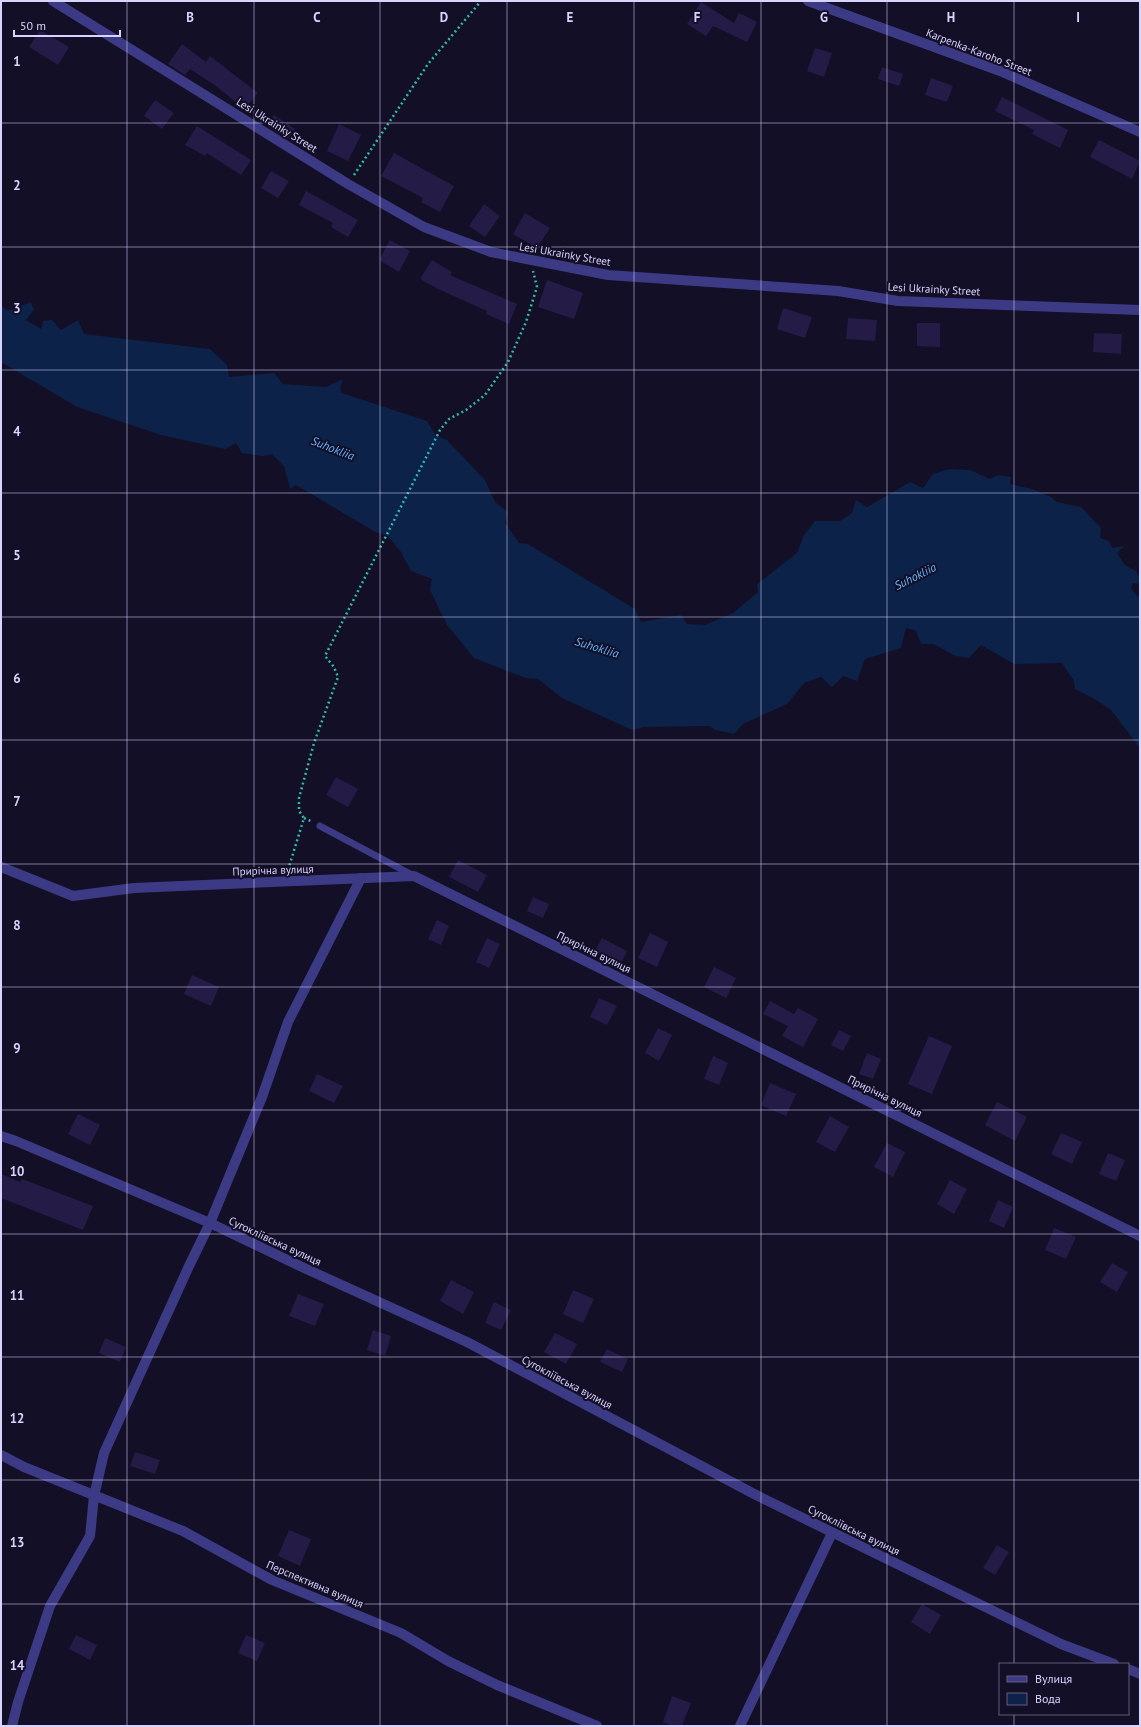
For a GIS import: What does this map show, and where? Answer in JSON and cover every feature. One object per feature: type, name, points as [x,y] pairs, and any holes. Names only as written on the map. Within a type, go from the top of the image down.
[{"type":"street","name":"Lesi Ukrainky Street","points":[[54,1],[348,184],[424,227],[491,252],[608,275],[838,291],[898,301],[1140,310]]},
{"type":"street","name":"Karpenka-Karoho Street","points":[[808,1],[1000,71],[1140,132]]},
{"type":"street","name":"Прирічна вулиця","points":[[1,868],[72,896],[134,888],[414,876],[1140,1236]]},
{"type":"street","points":[[12,1726],[18,1702],[50,1606],[90,1536],[94,1496],[104,1453],[210,1223],[262,1097],[288,1022],[361,878]]},
{"type":"street","name":"Сугокліївська вулиця","points":[[1,1136],[210,1223],[302,1267],[467,1342],[752,1493],[1062,1644],[1111,1663]]},
{"type":"street","name":"Перспективна вулиця","points":[[1,1455],[24,1467],[183,1531],[272,1580],[401,1633],[448,1661],[498,1685],[597,1726]]},
{"type":"street","points":[[740,1726],[832,1532]]},
{"type":"street","points":[[1129,1669],[1140,1674]]},
{"type":"lane","points":[[320,826],[414,876]]},
{"type":"path","points":[[348,184],[428,64],[481,1]]},
{"type":"path","points":[[284,882],[304,818],[299,811],[299,798],[314,743],[338,677],[334,667],[325,656],[440,430],[449,419],[466,410],[486,395],[508,362],[526,322],[537,287],[530,259]]},
{"type":"water","name":"Suhokliia","points":[[31,302],[34,310],[26,320],[41,329],[43,321],[52,320],[61,330],[78,320],[84,334],[210,349],[227,365],[229,377],[274,373],[283,384],[326,387],[343,379],[340,388],[342,393],[427,421],[436,436],[447,440],[485,480],[495,502],[508,512],[505,523],[519,543],[528,544],[635,609],[641,622],[681,615],[687,624],[705,625],[733,613],[758,592],[757,584],[797,553],[804,535],[815,521],[840,521],[852,513],[856,500],[867,507],[910,482],[923,488],[933,474],[950,469],[970,470],[990,479],[998,475],[1011,477],[1010,484],[1032,489],[1051,497],[1057,502],[1081,507],[1101,528],[1100,538],[1109,541],[1112,548],[1124,546],[1117,553],[1125,565],[1136,571],[1140,578],[1138,584],[1133,583],[1131,588],[1137,596],[1140,597],[1140,748],[1111,710],[1093,698],[1075,689],[1074,681],[1062,663],[1014,664],[981,645],[969,658],[955,656],[934,644],[921,644],[916,631],[906,628],[901,648],[865,659],[857,681],[843,676],[832,687],[821,677],[804,683],[787,704],[743,724],[734,734],[715,730],[710,726],[644,727],[632,730],[562,698],[538,679],[525,678],[474,658],[447,625],[430,590],[432,579],[411,571],[401,552],[388,536],[375,532],[296,485],[290,489],[284,466],[272,454],[264,456],[242,453],[236,443],[225,449],[161,435],[77,407],[1,362],[1,306],[8,311]]},
{"type":"building","points":[[701,2],[734,23],[739,13],[757,22],[747,42],[713,26],[706,36],[687,24]]},
{"type":"building","points":[[40,30],[69,47],[58,65],[29,47]]},
{"type":"building","points":[[182,44],[206,62],[210,56],[258,93],[244,109],[216,86],[190,69],[185,75],[168,64]]},
{"type":"building","points":[[815,48],[832,53],[824,77],[807,71]]},
{"type":"building","points":[[882,67],[903,74],[899,86],[878,79]]},
{"type":"building","points":[[931,78],[953,86],[947,102],[925,95]]},
{"type":"building","points":[[1002,97],[1068,130],[1060,148],[1032,134],[1034,130],[995,111]]},
{"type":"building","points":[[155,100],[174,113],[162,129],[144,116]]},
{"type":"building","points":[[274,115],[295,129],[288,139],[267,126]]},
{"type":"building","points":[[339,124],[361,135],[348,161],[327,151]]},
{"type":"building","points":[[197,126],[251,160],[241,175],[207,153],[205,156],[185,145]]},
{"type":"building","points":[[1099,140],[1140,161],[1132,179],[1090,157]]},
{"type":"building","points":[[394,153],[454,186],[440,212],[421,202],[423,198],[381,176]]},
{"type":"building","points":[[271,171],[289,181],[278,198],[261,188]]},
{"type":"building","points":[[306,191],[358,220],[348,237],[331,227],[333,223],[299,205]]},
{"type":"building","points":[[484,204],[500,216],[485,237],[469,226]]},
{"type":"building","points":[[525,213],[550,228],[537,248],[513,234]]},
{"type":"building","points":[[390,240],[410,251],[399,272],[379,260]]},
{"type":"building","points":[[432,260],[452,272],[450,275],[517,304],[509,324],[486,314],[487,311],[438,289],[420,279]]},
{"type":"building","points":[[547,280],[583,293],[574,319],[538,307]]},
{"type":"building","points":[[783,308],[812,317],[805,338],[777,329]]},
{"type":"building","points":[[848,318],[877,320],[875,341],[846,339]]},
{"type":"building","points":[[917,323],[940,323],[940,347],[917,346]]},
{"type":"building","points":[[1094,333],[1122,334],[1121,354],[1093,352]]},
{"type":"building","points":[[336,777],[358,789],[348,807],[326,795]]},
{"type":"building","points":[[458,860],[487,875],[478,892],[449,877]]},
{"type":"building","points":[[533,897],[549,904],[543,918],[527,911]]},
{"type":"building","points":[[437,920],[449,926],[441,945],[428,939]]},
{"type":"building","points":[[650,933],[668,942],[657,967],[638,958]]},
{"type":"building","points":[[487,938],[500,944],[489,968],[476,962]]},
{"type":"building","points":[[602,938],[627,951],[621,964],[595,951]]},
{"type":"building","points":[[714,967],[736,978],[726,998],[704,987]]},
{"type":"building","points":[[192,975],[219,987],[211,1006],[184,994]]},
{"type":"building","points":[[599,998],[617,1006],[607,1025],[590,1017]]},
{"type":"building","points":[[770,1001],[794,1014],[798,1008],[818,1019],[803,1047],[782,1036],[788,1026],[763,1014]]},
{"type":"building","points":[[658,1028],[672,1035],[659,1061],[645,1053]]},
{"type":"building","points":[[839,1030],[851,1036],[843,1051],[831,1045]]},
{"type":"building","points":[[929,1036],[952,1046],[932,1094],[908,1084]]},
{"type":"building","points":[[867,1053],[881,1059],[873,1079],[859,1074]]},
{"type":"building","points":[[713,1056],[728,1063],[719,1085],[704,1079]]},
{"type":"building","points":[[317,1074],[343,1086],[334,1103],[309,1091]]},
{"type":"building","points":[[770,1083],[796,1094],[786,1116],[761,1105]]},
{"type":"building","points":[[997,1102],[1027,1117],[1015,1141],[985,1125]]},
{"type":"building","points":[[78,1114],[100,1125],[90,1145],[68,1134]]},
{"type":"building","points":[[830,1116],[849,1127],[835,1152],[816,1142]]},
{"type":"building","points":[[1061,1133],[1082,1142],[1072,1164],[1051,1154]]},
{"type":"building","points":[[887,1143],[905,1152],[893,1177],[874,1167]]},
{"type":"building","points":[[1108,1153],[1125,1160],[1116,1181],[1099,1174]]},
{"type":"building","points":[[1,1174],[20,1182],[22,1179],[93,1206],[83,1230],[1,1198]]},
{"type":"building","points":[[950,1180],[967,1189],[954,1214],[937,1204]]},
{"type":"building","points":[[998,1200],[1013,1207],[1004,1228],[989,1221]]},
{"type":"building","points":[[1054,1228],[1076,1237],[1066,1259],[1045,1250]]},
{"type":"building","points":[[1112,1263],[1128,1272],[1117,1292],[1100,1282]]},
{"type":"building","points":[[451,1280],[474,1292],[463,1314],[440,1301]]},
{"type":"building","points":[[573,1290],[594,1299],[583,1323],[563,1314]]},
{"type":"building","points":[[298,1294],[324,1304],[315,1326],[289,1316]]},
{"type":"building","points":[[494,1302],[511,1310],[501,1330],[485,1323]]},
{"type":"building","points":[[373,1330],[391,1336],[385,1356],[367,1350]]},
{"type":"building","points":[[555,1333],[577,1344],[566,1364],[544,1352]]},
{"type":"building","points":[[105,1338],[126,1347],[120,1362],[99,1353]]},
{"type":"building","points":[[607,1349],[628,1359],[622,1372],[600,1362]]},
{"type":"building","points":[[135,1452],[160,1460],[155,1474],[130,1466]]},
{"type":"building","points":[[289,1530],[311,1539],[300,1566],[278,1556]]},
{"type":"building","points":[[997,1545],[1009,1552],[995,1575],[983,1568]]},
{"type":"building","points":[[922,1604],[941,1615],[930,1634],[911,1622]]},
{"type":"building","points":[[76,1635],[97,1645],[90,1660],[69,1649]]},
{"type":"building","points":[[246,1635],[265,1643],[257,1661],[238,1653]]},
{"type":"building","points":[[672,1696],[691,1703],[682,1726],[673,1726],[663,1722]]}]
